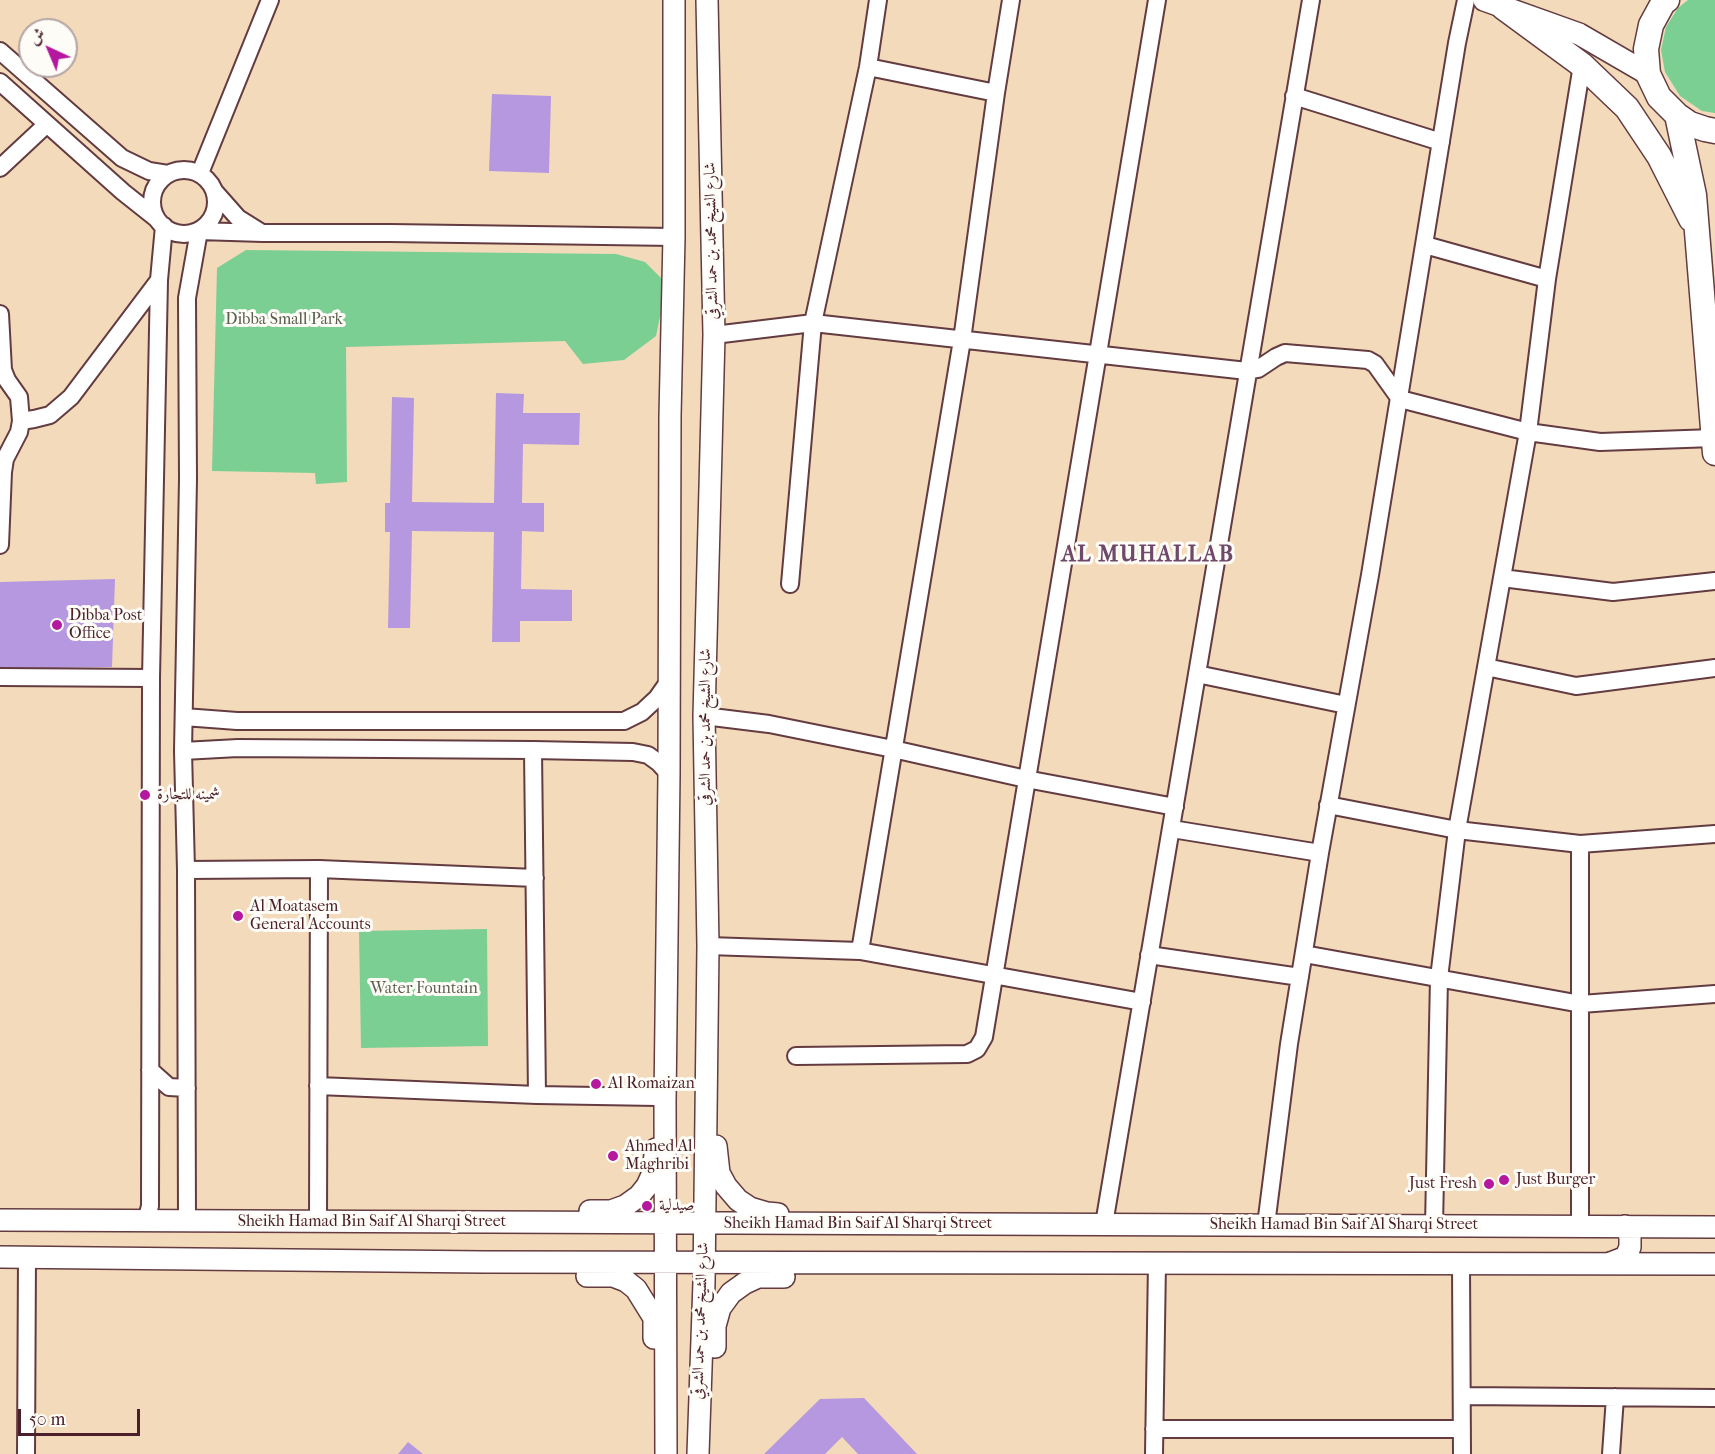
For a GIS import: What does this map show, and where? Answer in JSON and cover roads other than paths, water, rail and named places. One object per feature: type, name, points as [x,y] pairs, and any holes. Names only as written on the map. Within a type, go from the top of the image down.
[{"type":"highway","points":[[1666,0],[1651,25],[1646,49],[1648,74],[1659,97],[1677,115],[1690,124],[1715,131]]},
{"type":"highway","points":[[1493,3],[1582,65],[1627,108],[1659,156],[1698,231]]},
{"type":"highway","points":[[1677,115],[1694,195],[1714,445]]},
{"type":"main road","name":"شارع الشيخ محمد بن حمد الشرقي","points":[[666,1454],[665,1050],[669,774],[670,416],[674,237],[674,0]]},
{"type":"main road","name":"شارع الشيخ محمد بن حمد الشرقي","points":[[698,1454],[704,1263],[708,946],[704,716],[714,335],[707,0]]},
{"type":"main road","points":[[1493,3],[1579,34],[1648,74]]},
{"type":"main road","points":[[501,1223],[526,1214],[611,1211],[625,1206],[639,1196],[652,1175],[656,1154],[658,1078],[665,1050]]},
{"type":"main road","points":[[706,1055],[717,1084],[716,1152],[719,1173],[738,1200],[750,1208],[767,1213],[831,1215],[877,1224]]},
{"type":"main road","name":"Sheikh Hamad Bin Saif Al Sharqi Street","points":[[0,1220],[1715,1227]]},
{"type":"main road","points":[[1607,1264],[1626,1257],[1630,1247],[1630,1236],[1625,1226]]},
{"type":"main road","points":[[0,1257],[666,1263],[1715,1264]]},
{"type":"main road","points":[[496,1262],[514,1270],[532,1274],[613,1276],[626,1281],[636,1289],[647,1303],[654,1318],[654,1372],[657,1394],[667,1430]]},
{"type":"main road","points":[[698,1423],[714,1382],[715,1326],[720,1308],[736,1288],[758,1277],[826,1276],[861,1272],[883,1263]]},
{"type":"street","points":[[200,173],[270,0]]},
{"type":"street","points":[[790,584],[813,323],[868,67],[879,0]]},
{"type":"street","points":[[860,951],[962,340],[1011,0]]},
{"type":"street","points":[[796,1056],[967,1054],[977,1049],[984,1037],[1158,0]]},
{"type":"street","points":[[1104,1224],[1311,0]]},
{"type":"street","points":[[1266,1225],[1289,1044],[1320,853],[1370,575],[1466,0]]},
{"type":"street","points":[[0,51],[122,158],[149,171],[168,174]]},
{"type":"street","points":[[1434,1226],[1439,978],[1457,830],[1527,432],[1547,279],[1582,65]]},
{"type":"street","points":[[868,67],[996,93]]},
{"type":"street","points":[[0,82],[123,192],[171,231],[181,234],[199,231],[263,234],[390,233],[674,237]]},
{"type":"street","points":[[1294,96],[1441,142]]},
{"type":"street","points":[[0,168],[47,124]]},
{"type":"street","points":[[146,1221],[150,1206],[151,678],[160,223],[153,211],[154,192],[158,183],[168,174],[182,169],[200,173],[207,178],[215,192],[238,218],[263,234]]},
{"type":"street","points":[[187,1221],[186,870],[183,751],[188,479],[187,298],[199,231],[208,224],[214,214],[217,203],[215,192]]},
{"type":"street","points":[[1425,245],[1547,279]]},
{"type":"street","points":[[21,421],[50,415],[71,397],[159,280]]},
{"type":"street","points":[[0,314],[3,370],[19,397],[21,421],[19,432],[5,459],[0,545]]},
{"type":"street","points":[[714,335],[813,323],[1248,371],[1258,369],[1285,353],[1368,360],[1375,364],[1400,399],[1527,432],[1600,442],[1714,445]]},
{"type":"street","points":[[1502,578],[1614,592],[1715,581]]},
{"type":"street","points":[[1486,667],[1576,686],[1715,668]]},
{"type":"street","points":[[1197,674],[1346,705]]},
{"type":"street","points":[[0,677],[151,678]]},
{"type":"street","points":[[184,717],[237,721],[610,722],[624,720],[642,712],[657,698],[669,681]]},
{"type":"street","points":[[704,716],[769,724],[1026,779],[1175,807]]},
{"type":"street","points":[[237,721],[238,748]]},
{"type":"street","points":[[610,722],[610,751]]},
{"type":"street","points":[[183,751],[238,748],[633,752],[648,755],[669,774]]},
{"type":"street","points":[[532,750],[537,1095]]},
{"type":"street","points":[[1328,805],[1457,830],[1580,844],[1715,834]]},
{"type":"street","points":[[1172,829],[1320,853]]},
{"type":"street","points":[[1580,844],[1580,1226]]},
{"type":"street","points":[[186,870],[319,869],[535,878]]},
{"type":"street","points":[[318,1222],[319,869]]},
{"type":"street","points":[[708,946],[860,951],[1142,1002]]},
{"type":"street","points":[[1149,954],[1300,977]]},
{"type":"street","points":[[1304,954],[1581,1004],[1715,994]]},
{"type":"street","points":[[150,1070],[169,1088],[187,1088]]},
{"type":"street","points":[[318,1086],[537,1095],[657,1097]]},
{"type":"street","points":[[26,1454],[27,1257]]},
{"type":"street","points":[[1154,1454],[1157,1263]]},
{"type":"street","points":[[1461,1264],[1462,1454]]},
{"type":"street","points":[[1462,1396],[1715,1398]]},
{"type":"street","points":[[1611,1454],[1616,1397]]},
{"type":"street","points":[[1154,1429],[1462,1429]]},
{"type":"place","name":"Dibba Post Office","points":[[57,625]]},
{"type":"place","name":"شمينه للتجارة","points":[[145,795]]},
{"type":"place","name":"Al Moatasem General Accounts","points":[[238,916]]},
{"type":"place","name":"Al Romaizan","points":[[596,1084]]},
{"type":"place","name":"Ahmed Al Maghribi","points":[[613,1156]]},
{"type":"place","name":"Just Burger","points":[[1504,1180]]},
{"type":"place","name":"Just Fresh","points":[[1489,1184]]},
{"type":"place","name":"صيدلية","points":[[647,1206]]},
{"type":"district","name":"AL MUHALLAB","points":[[1148,556]]},
{"type":"park label","name":"Dibba Small Park","points":[[284,320]]},
{"type":"park label","name":"Water Fountain","points":[[424,989]]}]
